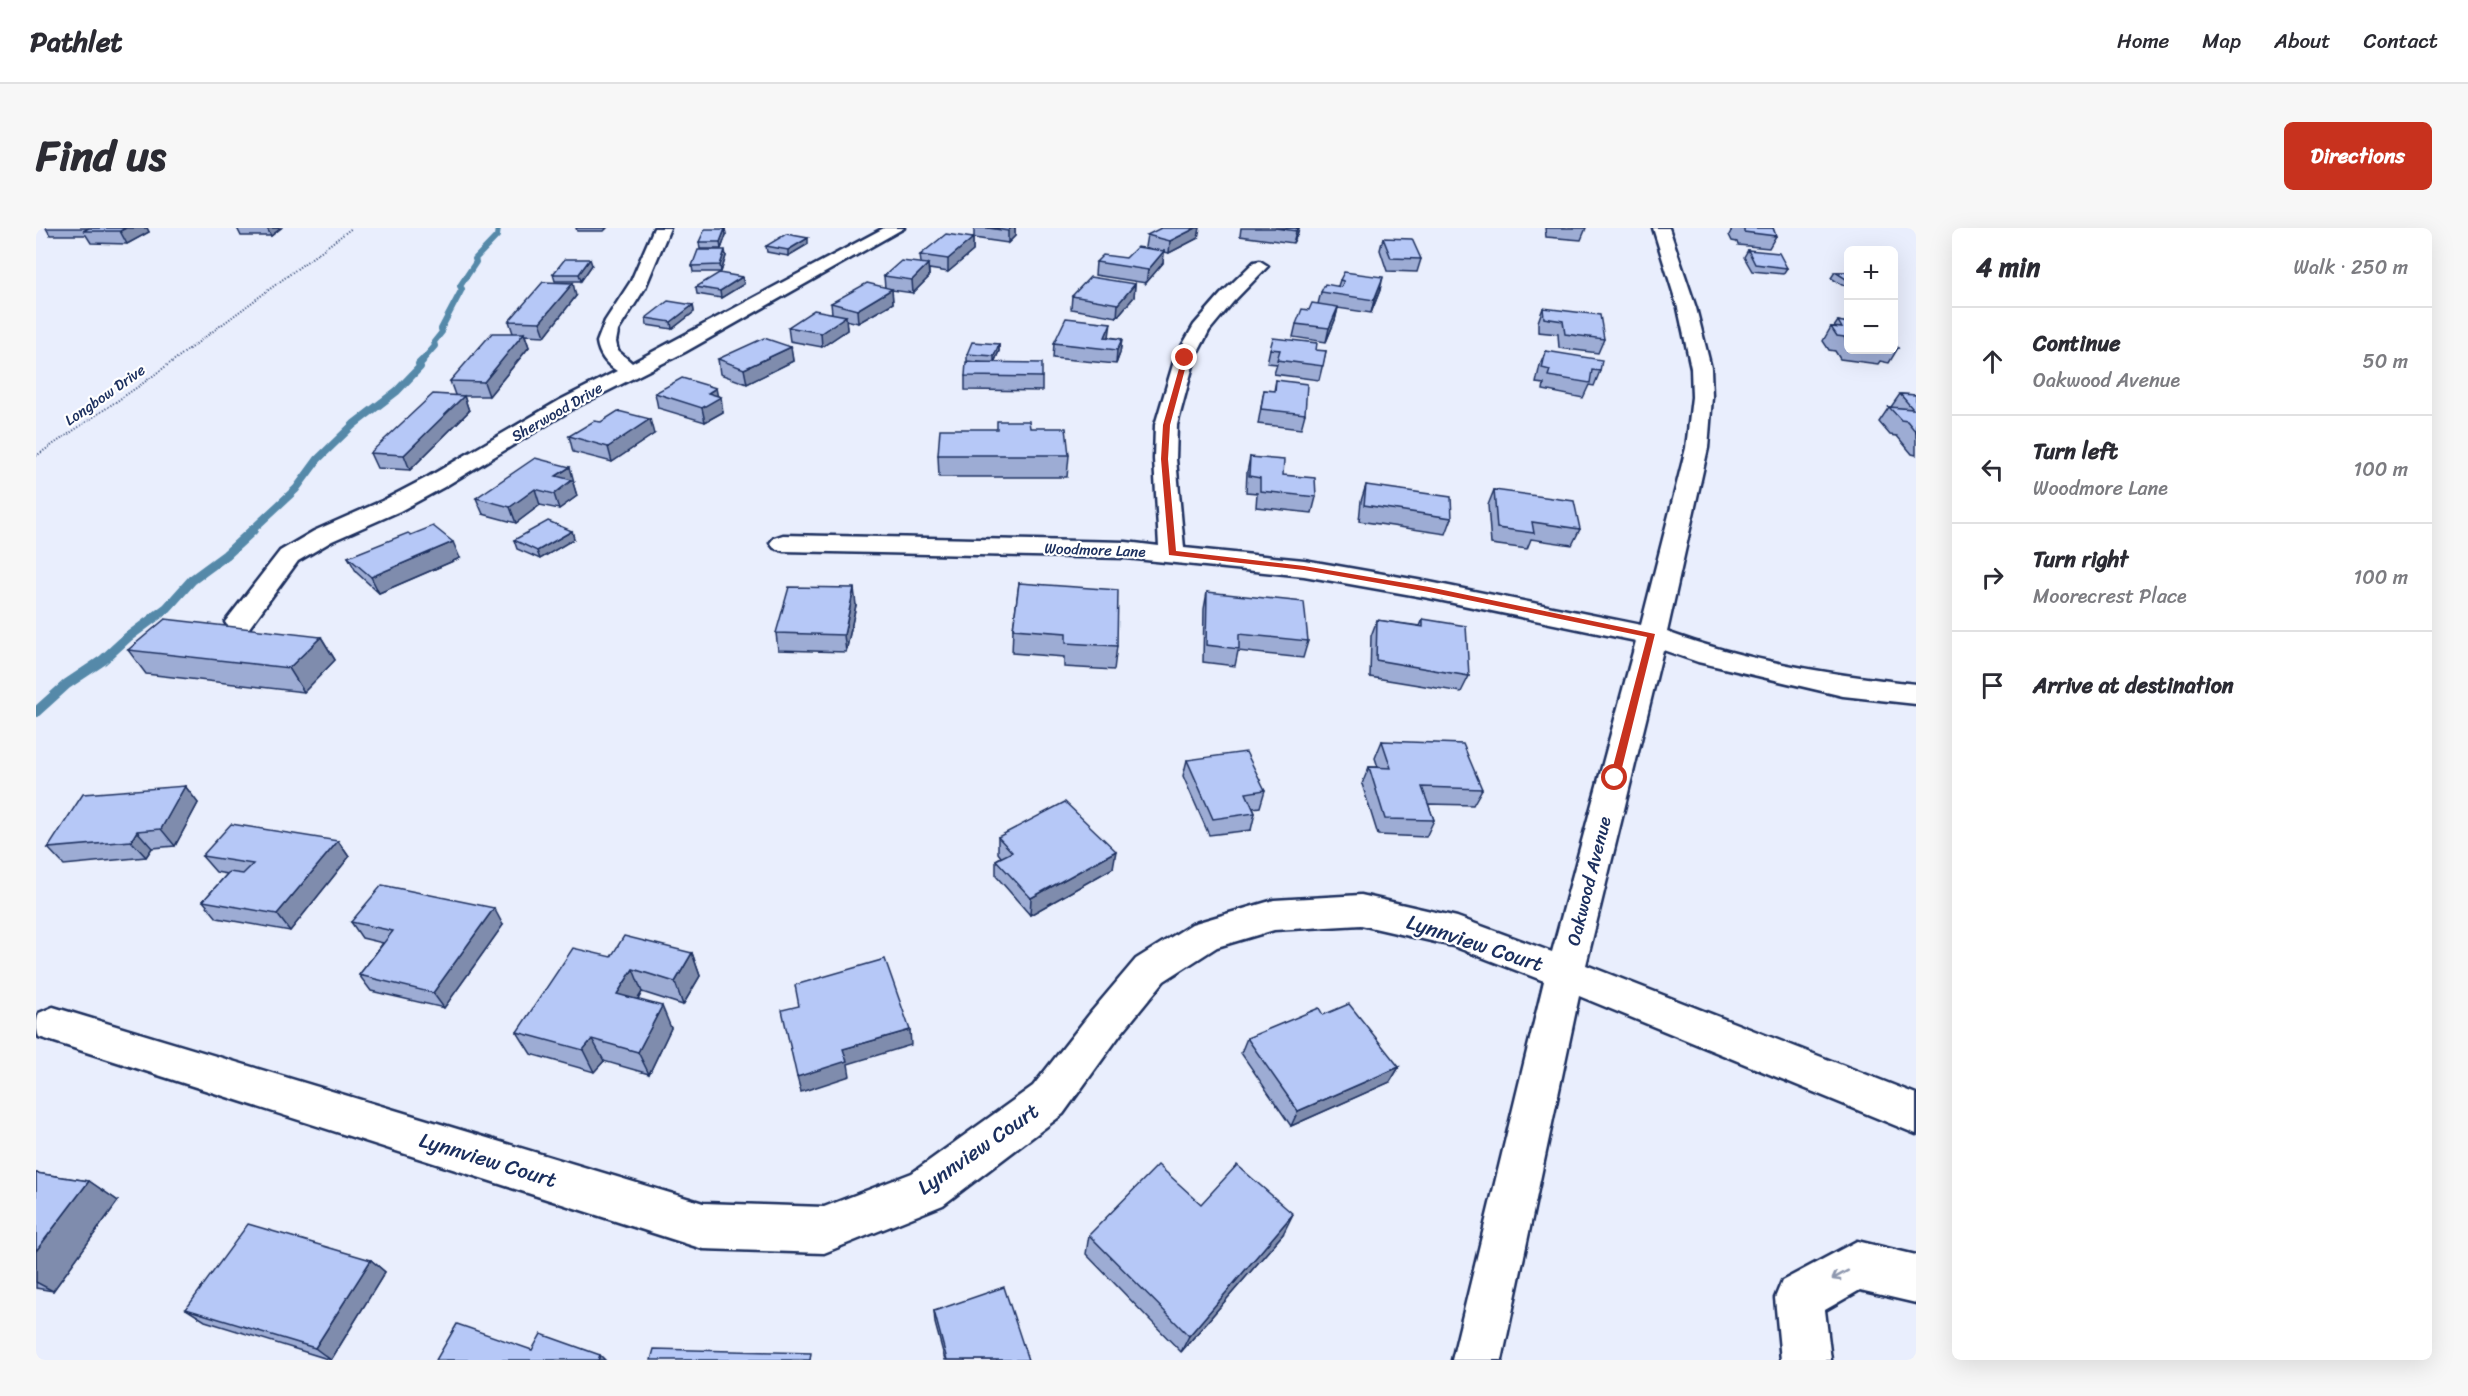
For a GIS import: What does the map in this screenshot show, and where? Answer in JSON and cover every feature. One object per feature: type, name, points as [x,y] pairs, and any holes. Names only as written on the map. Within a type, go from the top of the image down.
[{"type":"street","points":[[632,371],[613,359],[606,341],[607,334],[609,327],[635,290],[662,228]]},
{"type":"street","name":"Sherwood Drive","points":[[239,622],[289,556],[323,536],[391,506],[436,482],[567,404],[678,348],[896,228]]},
{"type":"street","name":"Oakwood Avenue","points":[[1477,1360],[1565,973],[1652,636],[1697,448],[1702,397],[1701,368],[1687,308],[1660,228]]},
{"type":"street","points":[[1172,553],[1165,459],[1166,425],[1185,358],[1207,321],[1260,266]]},
{"type":"street","name":"Woodmore Lane","points":[[783,543],[1172,553],[1315,570],[1429,590],[1652,636],[1698,653],[1843,686],[1916,694]]},
{"type":"street","name":"Lynnview Court","points":[[53,1025],[703,1226],[824,1230],[927,1189],[1048,1100],[1106,1023],[1150,970],[1205,936],[1274,915],[1361,910],[1456,932],[1565,973],[1916,1114]]},
{"type":"street","points":[[1806,1360],[1799,1298],[1857,1265],[1916,1278]]},
{"type":"path","name":"Longbow Drive","points":[[36,456],[142,384],[352,228]]},
{"type":"building","points":[[89,228],[126,228],[120,231],[83,231]]},
{"type":"building","points":[[988,228],[1011,228],[1008,231]]},
{"type":"building","points":[[1161,228],[1196,228],[1170,241],[1147,235]]},
{"type":"building","points":[[1275,228],[1297,228],[1296,231]]},
{"type":"building","points":[[1737,228],[1773,228],[1776,236],[1744,232],[1744,229]]},
{"type":"building","points":[[705,229],[725,229],[720,242],[699,242]]},
{"type":"building","points":[[786,234],[808,238],[788,250],[766,246]]},
{"type":"building","points":[[946,234],[973,238],[948,259],[920,255]]},
{"type":"building","points":[[1383,238],[1412,239],[1421,259],[1391,258]]},
{"type":"building","points":[[1137,247],[1164,251],[1148,270],[1096,262],[1103,255],[1126,258]]},
{"type":"building","points":[[698,250],[725,250],[720,265],[692,266]]},
{"type":"building","points":[[1748,250],[1779,253],[1787,268],[1755,264]]},
{"type":"building","points":[[565,259],[590,259],[579,274],[553,274]]},
{"type":"building","points":[[901,261],[928,264],[912,280],[884,276]]},
{"type":"building","points":[[1344,272],[1383,277],[1374,300],[1321,292],[1325,284],[1341,287],[1344,281],[1340,280]]},
{"type":"building","points":[[1835,272],[1844,272],[1844,278]]},
{"type":"building","points":[[719,273],[742,277],[720,291],[696,287]]},
{"type":"building","points":[[1090,277],[1135,284],[1118,304],[1072,296]]},
{"type":"building","points":[[543,282],[573,283],[540,322],[509,321]]},
{"type":"building","points":[[867,283],[892,289],[857,310],[831,303]]},
{"type":"building","points":[[668,301],[693,305],[671,322],[646,318]]},
{"type":"building","points":[[1312,303],[1338,307],[1329,328],[1296,324],[1302,309],[1309,310]]},
{"type":"building","points":[[1543,308],[1600,315],[1604,339],[1565,334],[1563,321],[1544,318]]},
{"type":"building","points":[[814,310],[846,316],[821,333],[788,327]]},
{"type":"building","points":[[1066,318],[1111,323],[1105,337],[1122,339],[1117,350],[1054,343]]},
{"type":"building","points":[[1838,321],[1844,322],[1844,337],[1837,336],[1831,327],[1842,328]]},
{"type":"building","points":[[492,333],[524,333],[484,382],[450,381]]},
{"type":"building","points":[[764,338],[791,347],[744,369],[718,359]]},
{"type":"building","points":[[1273,338],[1317,343],[1316,350],[1326,351],[1323,366],[1277,360],[1280,350],[1270,349]]},
{"type":"building","points":[[972,342],[999,344],[994,356],[967,354]]},
{"type":"building","points":[[1546,351],[1602,360],[1600,371],[1592,370],[1590,383],[1548,376],[1550,370],[1542,368]]},
{"type":"building","points":[[966,362],[1042,363],[1042,377],[965,376]]},
{"type":"building","points":[[682,378],[716,388],[708,393],[721,397],[702,408],[655,393]]},
{"type":"building","points":[[1276,380],[1307,384],[1305,414],[1261,409],[1264,390],[1275,391]]},
{"type":"building","points":[[433,394],[464,396],[404,455],[370,453]]},
{"type":"building","points":[[1900,394],[1916,395],[1916,432],[1907,421],[1901,420],[1889,407],[1913,409]]},
{"type":"building","points":[[618,411],[650,419],[608,447],[569,436],[594,421],[601,422]]},
{"type":"building","points":[[997,421],[1029,421],[1030,428],[1066,428],[1069,455],[938,455],[940,429],[997,429]]},
{"type":"building","points":[[1250,457],[1284,460],[1283,475],[1315,478],[1316,497],[1260,491],[1260,478],[1249,476]]},
{"type":"building","points":[[535,458],[570,467],[556,476],[572,480],[554,494],[535,489],[510,507],[476,498]]},
{"type":"building","points":[[1366,485],[1451,497],[1452,518],[1364,505]]},
{"type":"building","points":[[1494,490],[1574,501],[1580,529],[1532,522],[1534,533],[1497,528]]},
{"type":"building","points":[[548,521],[572,531],[537,551],[514,540]]},
{"type":"building","points":[[433,526],[453,542],[371,577],[348,557],[408,533],[411,535]]},
{"type":"building","points":[[1019,583],[1118,590],[1117,646],[1066,643],[1066,633],[1013,629]]},
{"type":"building","points":[[789,587],[854,588],[844,635],[776,633]]},
{"type":"building","points":[[1207,592],[1304,602],[1308,641],[1239,634],[1239,649],[1206,645]]},
{"type":"building","points":[[165,619],[321,637],[289,668],[128,650]]},
{"type":"building","points":[[1423,619],[1466,626],[1469,676],[1376,660],[1377,620],[1423,627]]},
{"type":"building","points":[[1382,741],[1463,744],[1482,789],[1422,787],[1434,820],[1385,819],[1369,767],[1391,768]]},
{"type":"building","points":[[1246,752],[1265,790],[1246,793],[1255,813],[1213,819],[1187,760]]},
{"type":"building","points":[[185,786],[161,829],[137,831],[131,841],[48,848],[83,794]]},
{"type":"building","points":[[1065,802],[1116,851],[1031,898],[996,860],[1012,852],[998,837]]},
{"type":"building","points":[[231,824],[338,841],[277,914],[203,901],[229,872],[243,874],[253,864],[202,856]]},
{"type":"building","points":[[382,885],[494,908],[433,993],[359,975],[393,931],[351,922]]},
{"type":"building","points":[[624,936],[692,953],[675,982],[633,969],[617,994],[662,1006],[638,1052],[592,1039],[583,1050],[517,1032],[573,948],[611,957]]},
{"type":"building","points":[[885,959],[910,1030],[843,1049],[847,1061],[797,1077],[782,1010],[799,1006],[795,985]]},
{"type":"building","points":[[1349,1004],[1399,1067],[1298,1111],[1247,1038],[1319,1008],[1323,1015]]},
{"type":"building","points":[[1158,1165],[1201,1204],[1237,1165],[1293,1214],[1189,1336],[1089,1235]]},
{"type":"building","points":[[36,1173],[89,1181],[36,1251]]},
{"type":"building","points":[[248,1224],[371,1260],[315,1348],[186,1309]]},
{"type":"building","points":[[1004,1287],[1028,1360],[947,1360],[934,1311]]},
{"type":"building","points":[[457,1324],[532,1350],[541,1334],[600,1355],[598,1360],[436,1360]]},
{"type":"building","points":[[654,1349],[811,1353],[810,1360],[651,1360]]},
{"type":"waterway","points":[[421,362],[435,346],[434,342],[442,332],[441,329],[462,289],[460,286],[476,262],[475,259],[497,236],[498,228]]},
{"type":"waterway","points":[[251,531],[296,489],[318,459],[354,424],[397,391],[420,367],[421,362]]},
{"type":"waterway","points":[[36,712],[67,684],[103,660],[128,637],[167,608],[192,580],[226,555],[253,530]]},
{"type":"route","points":[[1185,358],[1166,425],[1165,459],[1172,553],[1304,568],[1429,590],[1652,636],[1615,778]]}]
